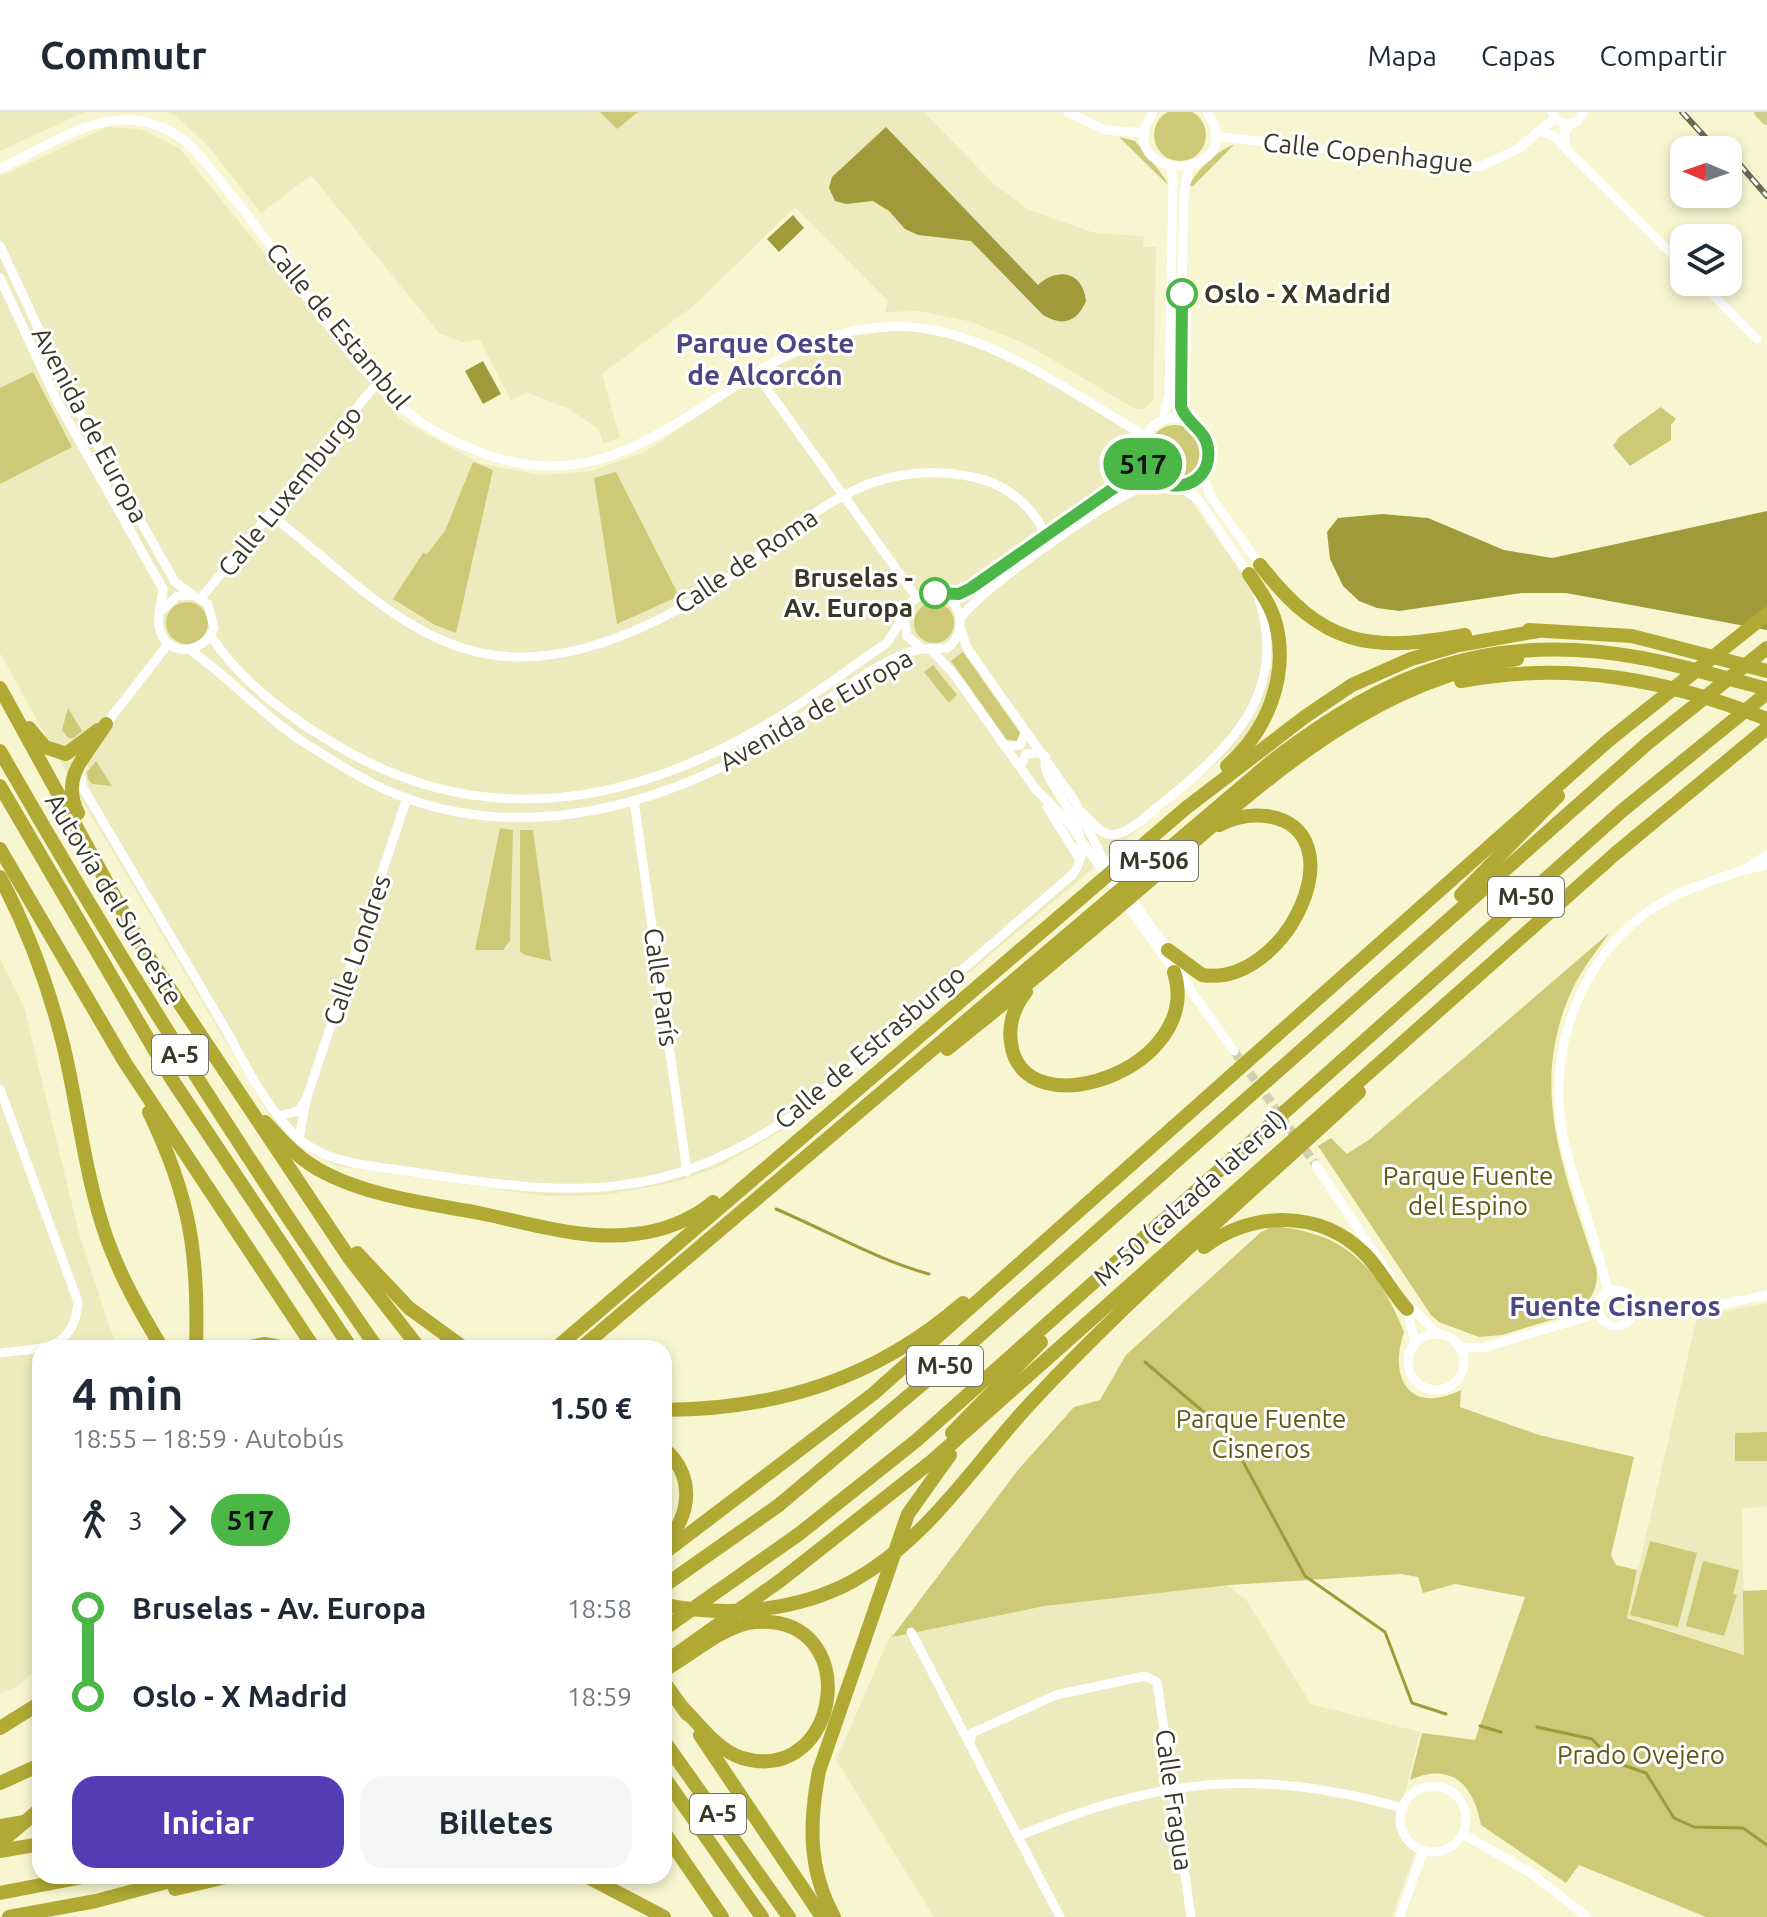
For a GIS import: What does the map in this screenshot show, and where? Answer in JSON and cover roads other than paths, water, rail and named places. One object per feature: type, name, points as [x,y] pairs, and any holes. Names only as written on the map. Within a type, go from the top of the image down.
[{"type":"highway","points":[[1254,569],[1307,615],[1336,633],[1372,644],[1409,645],[1501,628],[1538,631]]},
{"type":"highway","points":[[1186,808],[1256,734],[1275,692],[1279,655],[1275,622],[1254,569]]},
{"type":"highway","points":[[672,1547],[873,1394],[1609,740],[1767,614]]},
{"type":"highway","name":"M-506","points":[[565,1340],[1186,808],[1352,685],[1411,659],[1459,645],[1538,631],[1632,636],[1767,671]]},
{"type":"highway","name":"M-50","points":[[672,1580],[779,1505],[959,1354],[1649,742],[1767,648]]},
{"type":"highway","name":"M-506","points":[[591,1340],[784,1179],[1232,795],[1316,728],[1371,693],[1415,674],[1513,650],[1577,650],[1642,658],[1767,691]]},
{"type":"highway","points":[[784,1179],[1043,972],[1204,833],[1329,733],[1433,679],[1510,660],[1577,650]]},
{"type":"highway","points":[[1391,699],[1434,686],[1510,672],[1575,671],[1643,681],[1767,719]]},
{"type":"highway","name":"M-50","points":[[672,1623],[799,1534],[905,1449],[1612,820],[1767,691]]},
{"type":"highway","points":[[3,694],[45,747],[55,753],[66,754],[106,724]]},
{"type":"highway","points":[[3,694],[144,950],[229,1082],[350,1259],[413,1340]]},
{"type":"highway","points":[[104,876],[93,841],[70,794],[74,769],[106,724]]},
{"type":"highway","name":"M-50 (calzada lateral)","points":[[672,1654],[781,1580],[894,1493],[1017,1389],[1381,1059],[1735,752],[1767,728]]},
{"type":"highway","points":[[1410,952],[1609,740]]},
{"type":"highway","name":"Autovía del Suroeste","points":[[0,751],[168,1036],[254,1171],[371,1340]]},
{"type":"highway","name":"Autovía del Suroeste","points":[[0,786],[171,1078],[346,1340]]},
{"type":"highway","points":[[1168,950],[1202,975],[1237,973],[1264,957],[1289,931],[1303,903],[1311,873],[1307,848],[1294,827],[1276,817],[1252,814],[1229,820],[1204,833]]},
{"type":"highway","points":[[0,849],[124,1061],[309,1340]]},
{"type":"highway","points":[[0,877],[27,928],[46,980],[91,1184],[107,1239],[134,1303],[157,1340]]},
{"type":"highway","points":[[672,1606],[710,1611],[751,1610],[821,1595],[853,1581],[894,1554],[938,1513],[983,1457],[1043,1391],[1504,954]]},
{"type":"highway","points":[[1043,972],[1016,1004],[1010,1026],[1011,1047],[1030,1076],[1047,1085],[1070,1086],[1127,1069],[1165,1037],[1177,1018],[1180,998],[1174,972]]},
{"type":"highway","points":[[124,1061],[170,1156],[188,1207],[198,1289],[196,1340]]},
{"type":"highway","points":[[229,1082],[306,1162],[344,1182],[381,1193],[601,1235],[637,1234],[686,1220],[707,1207],[793,1136],[831,1111]]},
{"type":"highway","points":[[672,1409],[758,1404],[808,1392],[859,1372],[950,1314],[1091,1191],[1133,1163]]},
{"type":"highway","points":[[314,1206],[409,1308],[453,1340]]},
{"type":"highway","points":[[1043,1391],[1194,1254],[1242,1225],[1283,1219],[1304,1221],[1329,1230],[1364,1254],[1407,1309]]},
{"type":"highway","name":"M-50","points":[[894,1493],[1067,1318],[1101,1277]]},
{"type":"highway","points":[[834,1917],[817,1877],[811,1848],[811,1812],[819,1771],[908,1514],[934,1473],[1017,1389]]},
{"type":"highway","points":[[672,1456],[685,1476],[687,1504],[672,1535]]},
{"type":"highway","points":[[672,1665],[737,1627],[775,1622],[798,1630],[815,1645],[827,1672],[830,1689],[827,1713],[815,1734],[800,1749],[783,1757],[741,1758],[722,1748],[682,1707]]},
{"type":"highway","points":[[672,1693],[822,1917]]},
{"type":"highway","points":[[0,1728],[32,1708]]},
{"type":"highway","points":[[0,1735],[32,1718]]},
{"type":"highway","name":"A-5","points":[[672,1752],[789,1917]]},
{"type":"highway","points":[[0,1783],[32,1769]]},
{"type":"highway","name":"A-5","points":[[672,1788],[762,1917]]},
{"type":"highway","points":[[0,1843],[32,1816]]},
{"type":"highway","points":[[0,1826],[32,1820]]},
{"type":"highway","points":[[672,1844],[722,1917]]},
{"type":"highway","points":[[0,1851],[32,1845]]},
{"type":"highway","points":[[0,1893],[47,1884]]},
{"type":"highway","points":[[9,1917],[96,1901],[159,1884]]},
{"type":"highway","points":[[96,1901],[134,1899],[197,1884]]},
{"type":"highway","points":[[601,1884],[664,1917]]},
{"type":"main road","points":[[1760,112],[1767,119]]},
{"type":"street","points":[[1068,112],[1105,130],[1145,133]]},
{"type":"street","points":[[1153,112],[1145,133],[1152,154],[1170,167],[1189,168],[1207,156],[1215,136],[1207,112]]},
{"type":"street","points":[[1566,149],[1564,132],[1583,112]]},
{"type":"street","points":[[1554,115],[1571,124]]},
{"type":"street","name":"Calle Copenhague","points":[[1215,136],[1479,167],[1518,149],[1554,115]]},
{"type":"street","name":"Calle de Estambul","points":[[0,169],[101,122],[143,122],[178,136],[192,147],[241,207],[378,382],[416,419],[461,446],[510,462],[547,465],[596,462],[652,440],[795,349],[833,335],[893,326],[937,331],[992,349],[1145,436]]},
{"type":"street","points":[[1537,131],[1554,136],[1670,252]]},
{"type":"street","points":[[1079,858],[1006,746],[953,673],[907,636],[904,617],[917,598],[926,594],[945,596],[971,588],[1132,473],[1141,456],[1145,436],[1163,420],[1169,394],[1173,178],[1170,167]]},
{"type":"street","points":[[1178,486],[1188,484],[1203,471],[1209,452],[1203,433],[1188,421],[1180,394],[1184,193],[1189,168]]},
{"type":"street","name":"Avenida de Europa","points":[[0,246],[70,396],[175,582],[197,596]]},
{"type":"street","name":"Avenida de Europa","points":[[0,278],[58,403],[163,589],[160,612]]},
{"type":"street","points":[[1714,296],[1757,339]]},
{"type":"street","points":[[755,372],[917,598]]},
{"type":"street","name":"Calle Luxemburgo","points":[[197,596],[272,516],[378,382]]},
{"type":"street","points":[[1163,420],[1188,421]]},
{"type":"street","points":[[1141,456],[1146,470],[1157,481],[1178,486],[1199,500],[1254,569]]},
{"type":"street","name":"Calle de Roma","points":[[272,516],[362,590],[422,630],[447,642],[517,657],[554,654],[605,642],[671,612],[697,598],[843,495],[870,481],[910,471],[939,470],[986,480],[1015,495],[1037,519],[1045,535]]},
{"type":"street","points":[[1080,811],[1107,834],[1116,835],[1132,827],[1214,762],[1250,713],[1262,685],[1267,652],[1265,617],[1254,569],[1209,494],[1203,471]]},
{"type":"street","points":[[961,618],[977,599],[1016,570],[1129,492],[1157,481]]},
{"type":"street","points":[[177,596],[197,596],[214,619],[211,636],[202,645],[190,650],[168,644],[159,629],[160,612],[177,596]]},
{"type":"street","points":[[945,596],[959,609],[967,648],[1080,811],[1096,855]]},
{"type":"street","name":"Avenida de Europa","points":[[211,636],[226,659],[284,711],[357,757],[450,793],[518,801],[609,791],[723,747],[773,721],[885,644],[896,634],[904,617]]},
{"type":"street","points":[[927,650],[947,648],[961,630]]},
{"type":"street","points":[[106,724],[168,644]]},
{"type":"street","name":"Avenida de Europa","points":[[190,650],[218,669],[290,733],[364,778],[407,798],[446,809],[517,818],[585,813],[634,801],[694,779],[739,757],[893,659],[927,650]]},
{"type":"street","points":[[1006,746],[1020,745],[1026,732]]},
{"type":"street","name":"Calle de Estrasburgo","points":[[90,750],[80,772],[83,788],[279,1116],[299,1140],[341,1160],[552,1190],[620,1187],[687,1172],[763,1136],[799,1111],[1057,889],[1075,871],[1079,858]]},
{"type":"street","points":[[1020,767],[1026,754],[1044,755]]},
{"type":"street","points":[[1044,755],[1045,772],[1065,799],[1079,837],[1079,858]]},
{"type":"street","points":[[1033,786],[1096,855],[1174,972],[1234,1051]]},
{"type":"street","name":"Calle Londres","points":[[299,1140],[306,1100],[407,798]]},
{"type":"street","name":"Calle París","points":[[634,801],[687,1172]]},
{"type":"street","points":[[1744,870],[1767,855]]},
{"type":"street","points":[[1608,1292],[1565,1146],[1558,1104],[1557,1081],[1565,1035],[1578,997],[1599,961],[1618,938],[1679,894],[1744,870],[1767,865]]},
{"type":"street","points":[[1132,907],[1168,950],[1193,994]]},
{"type":"street","points":[[0,1089],[78,1302],[77,1318],[63,1340]]},
{"type":"street","points":[[279,1116],[298,1111],[306,1100]]},
{"type":"street","points":[[1316,1165],[1422,1323],[1437,1334],[1450,1338],[1459,1347],[1463,1367]]},
{"type":"street","points":[[1608,1292],[1626,1293],[1634,1309],[1630,1320],[1620,1326],[1609,1325],[1599,1313],[1599,1303],[1608,1292]]},
{"type":"street","points":[[1401,1294],[1415,1343]]},
{"type":"street","points":[[1634,1309],[1695,1310],[1767,1295]]},
{"type":"street","points":[[1459,1347],[1483,1348],[1599,1313]]},
{"type":"street","points":[[1437,1334],[1415,1343],[1408,1356],[1409,1371],[1424,1387],[1438,1390],[1452,1385],[1463,1367],[1483,1348]]},
{"type":"street","points":[[0,1353],[32,1349]]},
{"type":"street","points":[[911,1632],[1060,1917]]},
{"type":"street","name":"Calle Fragua","points":[[969,1744],[972,1733],[1056,1695],[1145,1676],[1157,1682],[1191,1917]]},
{"type":"street","points":[[1019,1836],[1086,1808],[1173,1787],[1240,1782],[1329,1789],[1402,1808]]},
{"type":"street","points":[[1421,1787],[1449,1789],[1462,1802],[1466,1812],[1463,1834],[1446,1850],[1423,1850],[1413,1845],[1401,1829],[1402,1808],[1421,1787]]},
{"type":"street","points":[[1463,1834],[1531,1873],[1587,1917]]},
{"type":"street","points":[[1400,1917],[1423,1850]]},
{"type":"waterway","points":[[776,1209],[871,1253],[929,1274]]},
{"type":"waterway","points":[[1145,1362],[1227,1432],[1305,1576],[1385,1632],[1412,1703],[1446,1714]]},
{"type":"waterway","points":[[1480,1726],[1501,1732]]},
{"type":"waterway","points":[[1537,1727],[1592,1739],[1614,1762],[1646,1773],[1674,1818],[1694,1827],[1743,1828],[1767,1845]]},
{"type":"tunnel","points":[[1234,1051],[1316,1165]]},
{"type":"railway","points":[[1682,112],[1704,136]]},
{"type":"railway","points":[[1742,167],[1767,196]]},
{"type":"place","name":"Oslo - X Madrid","points":[[1182,294]]},
{"type":"place","name":"Bruselas - Av. Europa","points":[[935,593]]},
{"type":"district","name":"Parque Oeste de Alcorcón","points":[[765,359]]},
{"type":"district","name":"Fuente Cisneros","points":[[1615,1306]]},
{"type":"park label","name":"Parque Fuente del Espino","points":[[1468,1191]]},
{"type":"park label","name":"Parque Fuente Cisneros","points":[[1261,1434]]},
{"type":"park label","name":"Prado Ovejero","points":[[1641,1755]]}]
